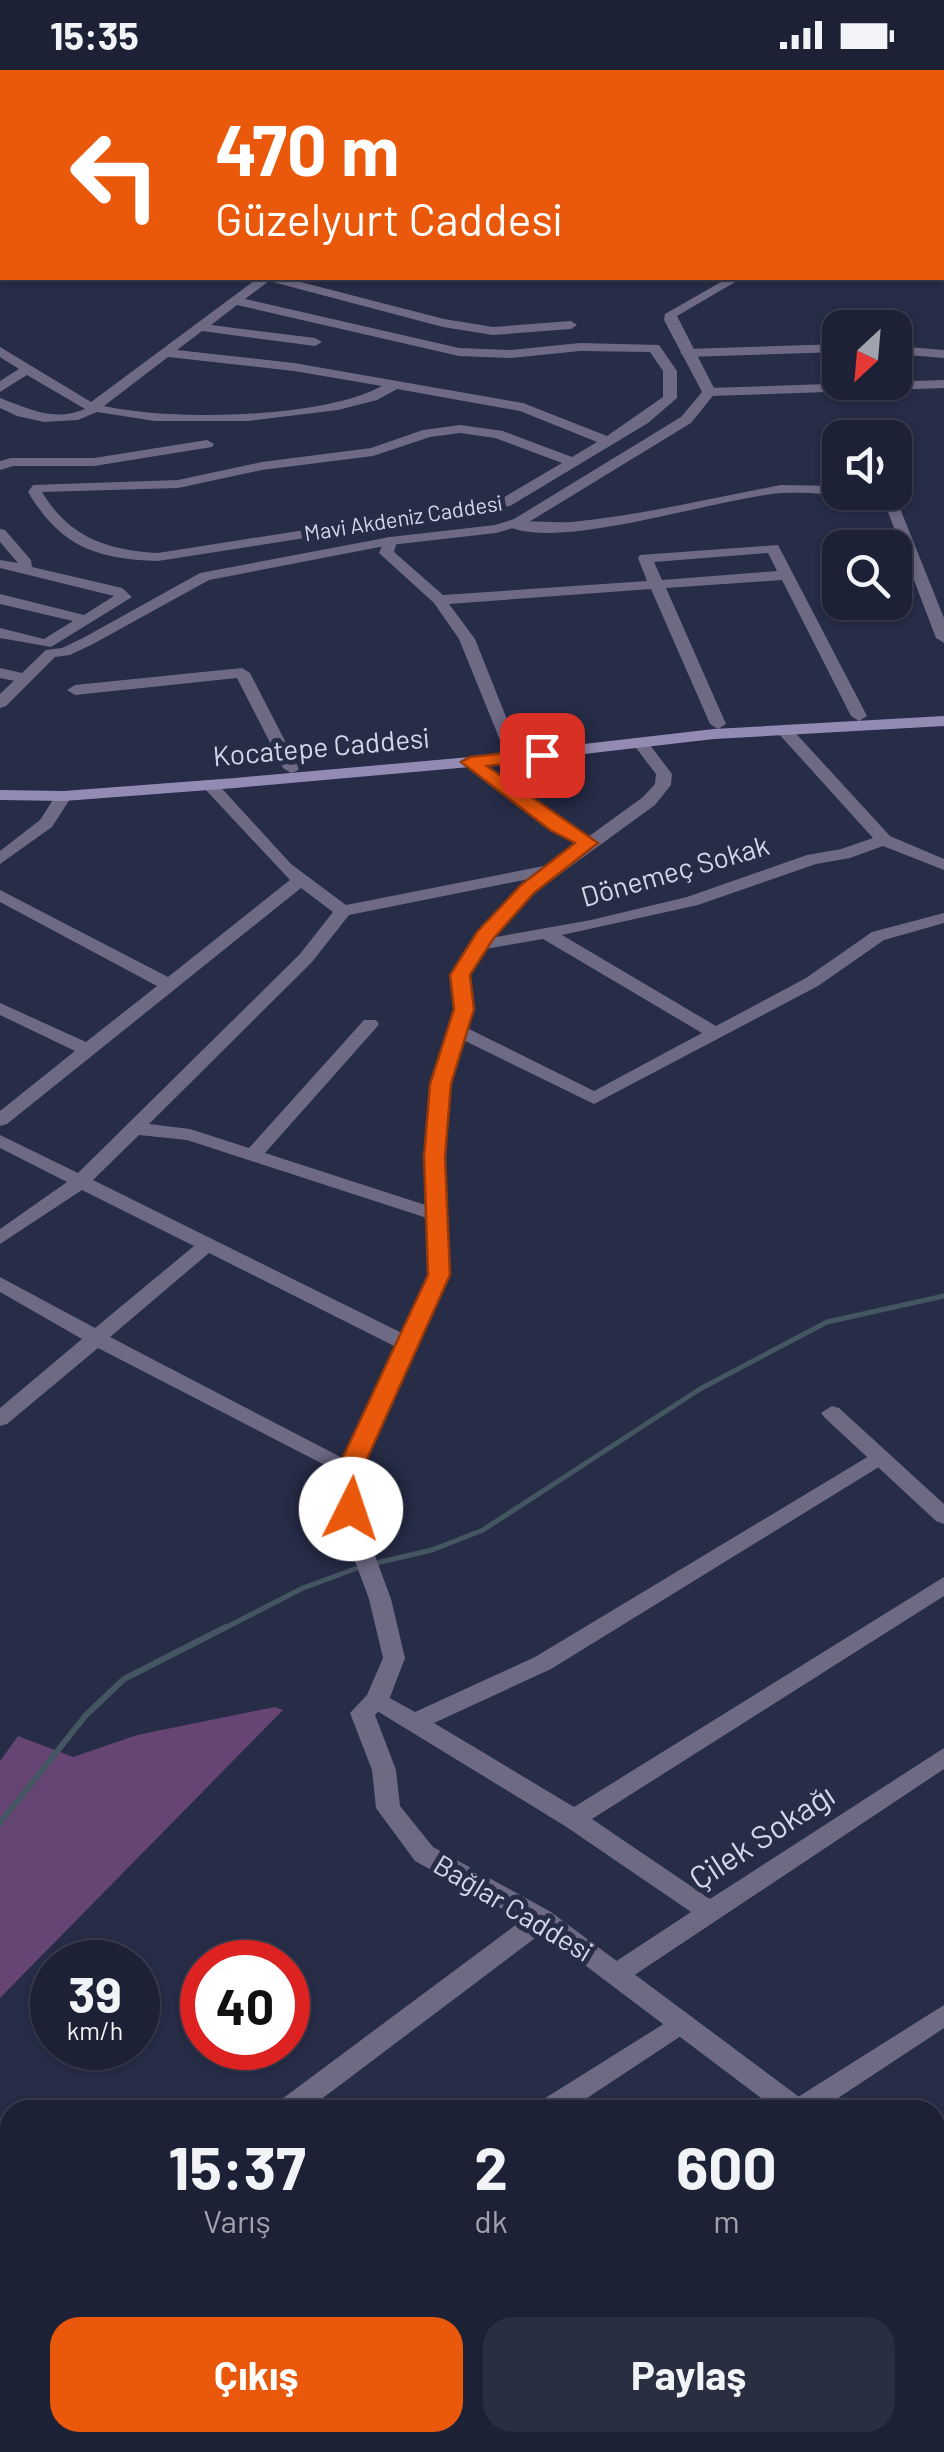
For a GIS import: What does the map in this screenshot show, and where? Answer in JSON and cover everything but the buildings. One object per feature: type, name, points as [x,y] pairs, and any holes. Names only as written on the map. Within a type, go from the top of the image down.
[{"type":"main road","name":"Kocatepe Caddesi","points":[[0,794],[64,796],[470,762],[718,724],[944,712]]},
{"type":"main road","name":"Kocatepe Caddesi","points":[[0,784],[56,786],[510,747],[944,721]]},
{"type":"street","points":[[0,402],[25,416],[42,419],[90,413],[265,280]]},
{"type":"street","points":[[276,280],[492,332],[571,325]]},
{"type":"street","points":[[732,280],[671,314],[670,320],[709,392],[944,384]]},
{"type":"street","points":[[235,300],[460,352],[511,354],[580,347],[654,348],[670,371],[670,398],[607,441],[573,462],[505,503],[158,558],[102,553],[83,545],[44,508],[35,492],[52,486],[178,484],[262,466],[373,452],[428,433],[460,428],[498,434],[573,462]]},
{"type":"street","points":[[199,328],[315,342]]},
{"type":"street","points":[[687,353],[822,349]]},
{"type":"street","points":[[0,351],[92,408],[195,419],[322,408],[382,393],[395,385]]},
{"type":"street","points":[[912,351],[944,354]]},
{"type":"street","points":[[165,353],[294,367],[524,407],[607,441]]},
{"type":"street","points":[[0,388],[14,375],[30,370]]},
{"type":"street","name":"Mavi Akdeniz Caddesi","points":[[0,703],[51,653],[65,652],[88,641],[205,576],[390,541],[511,524],[686,420],[709,392]]},
{"type":"street","points":[[176,449],[194,432],[195,419]]},
{"type":"street","points":[[0,466],[11,462],[94,462],[206,444]]},
{"type":"street","points":[[511,524],[544,529],[593,524],[782,489],[822,490]]},
{"type":"street","points":[[894,510],[944,638]]},
{"type":"street","points":[[0,534],[26,563],[24,570]]},
{"type":"street","points":[[390,541],[386,553],[439,600],[467,639],[510,747]]},
{"type":"street","points":[[718,724],[646,558],[773,548],[859,716]]},
{"type":"street","points":[[0,564],[122,593],[120,600],[46,644],[6,634]]},
{"type":"street","points":[[439,600],[787,575]]},
{"type":"street","points":[[0,599],[87,620]]},
{"type":"street","points":[[6,634],[13,643],[51,653]]},
{"type":"street","points":[[1,669],[24,678]]},
{"type":"street","points":[[75,690],[242,673],[291,768]]},
{"type":"street","points":[[784,730],[884,840],[944,866]]},
{"type":"street","name":"Bağlar Caddesi","points":[[637,739],[664,774],[663,784],[649,801],[528,889],[479,945],[460,975],[464,1009],[440,1084],[434,1157],[439,1275],[350,1470],[352,1523],[380,1599],[394,1658],[377,1700],[362,1713],[384,1770],[388,1808],[424,1854],[542,1919],[785,2100]]},
{"type":"street","points":[[470,762],[557,826],[588,843]]},
{"type":"street","points":[[210,784],[285,868],[343,912]]},
{"type":"street","points":[[0,859],[46,822],[64,796]]},
{"type":"street","name":"Dönemeç Sokak","points":[[479,945],[692,901],[813,859],[844,854],[884,840]]},
{"type":"street","points":[[0,1238],[79,1183],[306,958],[343,912],[554,869]]},
{"type":"street","points":[[0,1120],[300,880]]},
{"type":"street","points":[[0,895],[168,985]]},
{"type":"street","points":[[458,1030],[594,1098],[812,982],[878,936],[944,918]]},
{"type":"street","points":[[545,933],[717,1034]]},
{"type":"street","points":[[0,1008],[88,1050]]},
{"type":"street","points":[[252,1156],[370,1024]]},
{"type":"street","points":[[131,1128],[190,1136],[437,1215]]},
{"type":"street","points":[[0,1141],[407,1344]]},
{"type":"street","points":[[0,1419],[207,1245]]},
{"type":"street","points":[[0,1284],[350,1470]]},
{"type":"street","points":[[832,1413],[944,1516]]},
{"type":"street","points":[[414,1722],[543,1663],[879,1457]]},
{"type":"street","points":[[574,1819],[944,1585]]},
{"type":"street","points":[[377,1700],[574,1819],[709,1911]]},
{"type":"street","name":"Çilek Sokağı","points":[[618,1973],[944,1757]]},
{"type":"street","points":[[300,2100],[542,1919]]},
{"type":"street","points":[[813,2100],[944,2015]]},
{"type":"street","points":[[563,2100],[681,2023]]},
{"type":"shaded area","points":[[275,1707],[283,1710],[57,1940],[30,1940],[30,1967],[0,1998],[0,1761],[18,1736],[73,1757],[137,1735]]},
{"type":"waterway","points":[[376,1563],[432,1550],[483,1530],[700,1389],[827,1322],[944,1296]]},
{"type":"waterway","points":[[221,1630],[303,1588],[360,1567]]},
{"type":"waterway","points":[[0,1823],[86,1715],[124,1679],[226,1627]]},
{"type":"route","points":[[351,1509],[350,1470],[439,1275],[434,1157],[440,1084],[464,1009],[460,975],[484,936],[528,889],[588,843],[557,826],[470,762],[542,755]]}]
